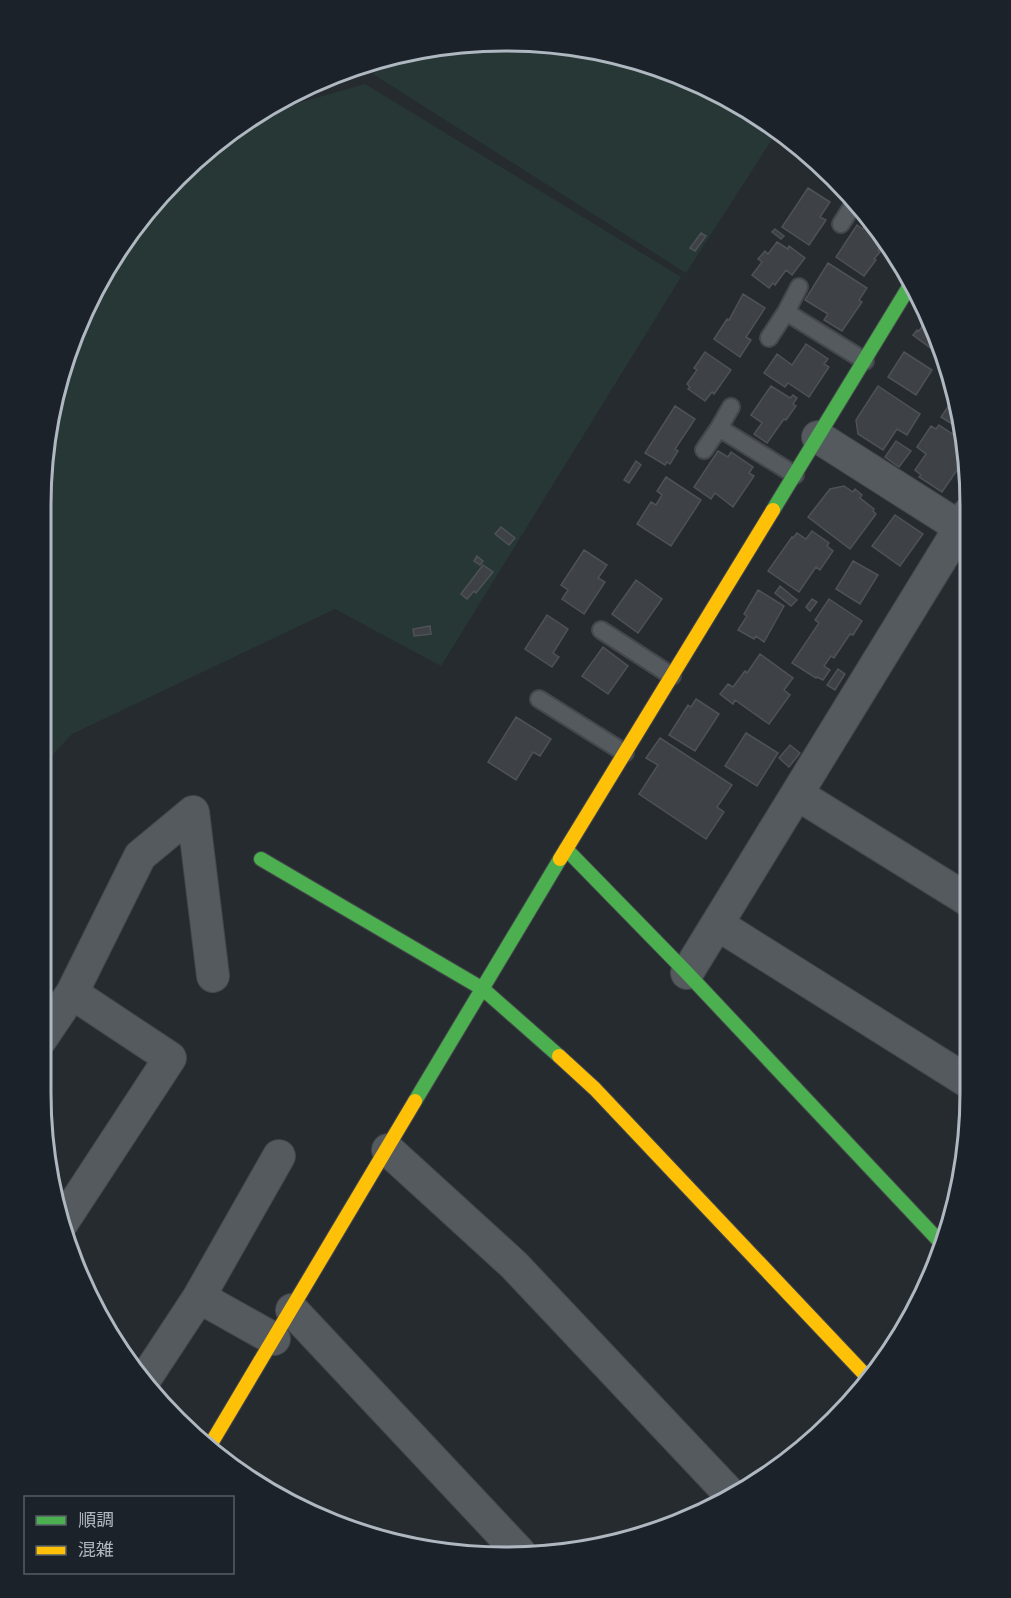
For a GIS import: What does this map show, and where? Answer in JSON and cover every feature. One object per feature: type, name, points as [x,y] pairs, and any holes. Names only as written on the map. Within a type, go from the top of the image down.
[{"type":"street","points":[[213,1440],[566,849],[906,292]]},
{"type":"street","points":[[818,437],[960,521]]},
{"type":"street","points":[[687,973],[960,535]]},
{"type":"street","points":[[797,794],[960,895]]},
{"type":"street","points":[[51,1024],[72,993],[140,856],[193,812],[213,976]]},
{"type":"street","points":[[566,849],[687,973],[936,1238]]},
{"type":"street","points":[[261,859],[483,989],[595,1089],[863,1373]]},
{"type":"street","points":[[717,924],[960,1077]]},
{"type":"street","points":[[67,1215],[170,1058],[72,993]]},
{"type":"street","points":[[388,1150],[514,1265],[726,1490]]},
{"type":"street","points":[[149,1373],[199,1297],[279,1156]]},
{"type":"street","points":[[199,1297],[274,1340]]},
{"type":"street","points":[[292,1310],[514,1547]]},
{"type":"lane","points":[[841,224],[850,210]]},
{"type":"lane","points":[[770,338],[799,287]]},
{"type":"lane","points":[[786,312],[865,360]]},
{"type":"lane","points":[[704,450],[731,407]]},
{"type":"lane","points":[[719,428],[795,475]]},
{"type":"lane","points":[[601,630],[672,676]]},
{"type":"lane","points":[[539,699],[625,753]]},
{"type":"shaded area","points":[[506,51],[565,55],[623,66],[652,75],[707,98],[773,138],[686,273],[373,74],[388,66],[476,52]]},
{"type":"shaded area","points":[[365,84],[681,277],[441,666],[335,609],[72,734],[51,756],[52,476],[60,417],[75,359],[98,304],[112,278],[145,229],[164,206],[184,184],[229,145],[291,105]]},
{"type":"building","points":[[808,188],[830,202],[820,217],[826,220],[809,245],[782,227]]},
{"type":"building","points":[[857,225],[863,229],[864,227],[880,252],[864,276],[836,257]]},
{"type":"building","points":[[775,229],[784,236],[781,239],[772,232]]},
{"type":"building","points":[[701,233],[706,236],[695,251],[690,248]]},
{"type":"building","points":[[777,242],[788,249],[789,246],[805,258],[792,275],[786,270],[775,285],[773,283],[769,288],[752,275],[762,262],[758,259],[765,251],[768,254]]},
{"type":"building","points":[[828,263],[867,288],[859,300],[862,302],[842,331],[824,320],[828,314],[805,300]]},
{"type":"building","points":[[743,294],[765,308],[746,337],[751,340],[740,357],[714,339],[727,319],[729,320]]},
{"type":"building","points":[[922,326],[932,349],[913,335],[917,330],[919,331]]},
{"type":"building","points":[[806,344],[828,359],[824,364],[829,367],[809,397],[788,383],[785,387],[764,373],[777,354],[792,365]]},
{"type":"building","points":[[705,352],[731,370],[714,394],[712,392],[705,401],[688,389],[690,387],[687,384],[697,370],[694,368]]},
{"type":"building","points":[[904,352],[932,370],[916,395],[888,377]]},
{"type":"building","points":[[771,386],[790,398],[793,395],[797,398],[793,404],[796,406],[767,443],[754,434],[762,423],[751,415]]},
{"type":"building","points":[[878,386],[920,414],[907,435],[897,429],[883,450],[858,434],[856,420]]},
{"type":"building","points":[[675,406],[695,419],[675,449],[678,451],[670,464],[667,462],[665,465],[645,453]]},
{"type":"building","points":[[949,406],[952,424],[941,417]]},
{"type":"building","points":[[939,425],[954,435],[958,468],[942,492],[919,477],[921,475],[915,470],[926,454],[917,447],[931,426],[936,429]]},
{"type":"building","points":[[896,441],[911,451],[899,467],[885,457]]},
{"type":"building","points":[[718,451],[728,457],[731,452],[753,467],[749,473],[754,476],[733,507],[715,493],[711,499],[694,487]]},
{"type":"building","points":[[636,461],[641,465],[629,483],[624,480]]},
{"type":"building","points":[[666,477],[701,500],[671,546],[637,524],[651,502],[656,505],[662,495],[657,491]]},
{"type":"building","points":[[844,486],[853,492],[855,489],[862,495],[860,498],[874,509],[876,514],[850,549],[808,517],[830,489]]},
{"type":"building","points":[[895,515],[923,534],[900,566],[872,546]]},
{"type":"building","points":[[501,527],[515,538],[509,545],[495,534]]},
{"type":"building","points":[[812,531],[829,543],[827,546],[833,551],[820,570],[816,567],[799,592],[768,571],[792,537],[797,533],[806,539]]},
{"type":"building","points":[[584,550],[607,565],[598,578],[605,582],[584,614],[562,599],[568,590],[561,585]]},
{"type":"building","points":[[477,556],[483,561],[480,565],[474,561]]},
{"type":"building","points":[[853,561],[878,575],[860,604],[836,589]]},
{"type":"building","points":[[483,565],[493,572],[476,593],[474,591],[467,599],[461,594]]},
{"type":"building","points":[[636,580],[662,599],[638,633],[612,614]]},
{"type":"building","points":[[780,586],[797,600],[791,606],[775,593]]},
{"type":"building","points":[[758,590],[784,606],[764,642],[756,636],[754,639],[738,630]]},
{"type":"building","points":[[812,599],[817,602],[810,611],[806,607]]},
{"type":"building","points":[[829,599],[862,621],[834,658],[831,656],[824,666],[830,670],[823,680],[792,663],[819,623],[815,620]]},
{"type":"building","points":[[547,615],[568,629],[553,653],[559,657],[552,667],[525,649]]},
{"type":"building","points":[[430,626],[431,634],[414,636],[413,629]]},
{"type":"building","points":[[603,647],[628,666],[608,694],[582,676]]},
{"type":"building","points":[[760,654],[793,678],[784,690],[790,695],[769,724],[735,700],[733,704],[720,694],[728,684],[733,687],[745,671],[747,673]]},
{"type":"building","points":[[838,669],[845,674],[835,690],[827,685]]},
{"type":"building","points":[[696,699],[719,714],[695,751],[669,735],[688,705],[691,707]]},
{"type":"building","points":[[516,717],[551,739],[540,756],[533,752],[516,780],[488,762]]},
{"type":"building","points":[[746,733],[778,753],[757,786],[725,766]]},
{"type":"building","points":[[660,738],[732,785],[717,807],[724,812],[706,839],[639,794],[658,765],[646,758]]},
{"type":"building","points":[[790,745],[800,753],[789,767],[779,758]]},
{"type":"traffic: fast","points":[[773,510],[906,291]]},
{"type":"traffic: fast","points":[[566,849],[687,973],[936,1238]]},
{"type":"traffic: fast","points":[[261,859],[483,989],[559,1056]]},
{"type":"traffic: fast","points":[[415,1101],[560,859]]},
{"type":"traffic: slow","points":[[560,859],[773,510]]},
{"type":"traffic: slow","points":[[559,1056],[595,1089],[863,1373]]},
{"type":"traffic: slow","points":[[213,1440],[415,1101]]}]
